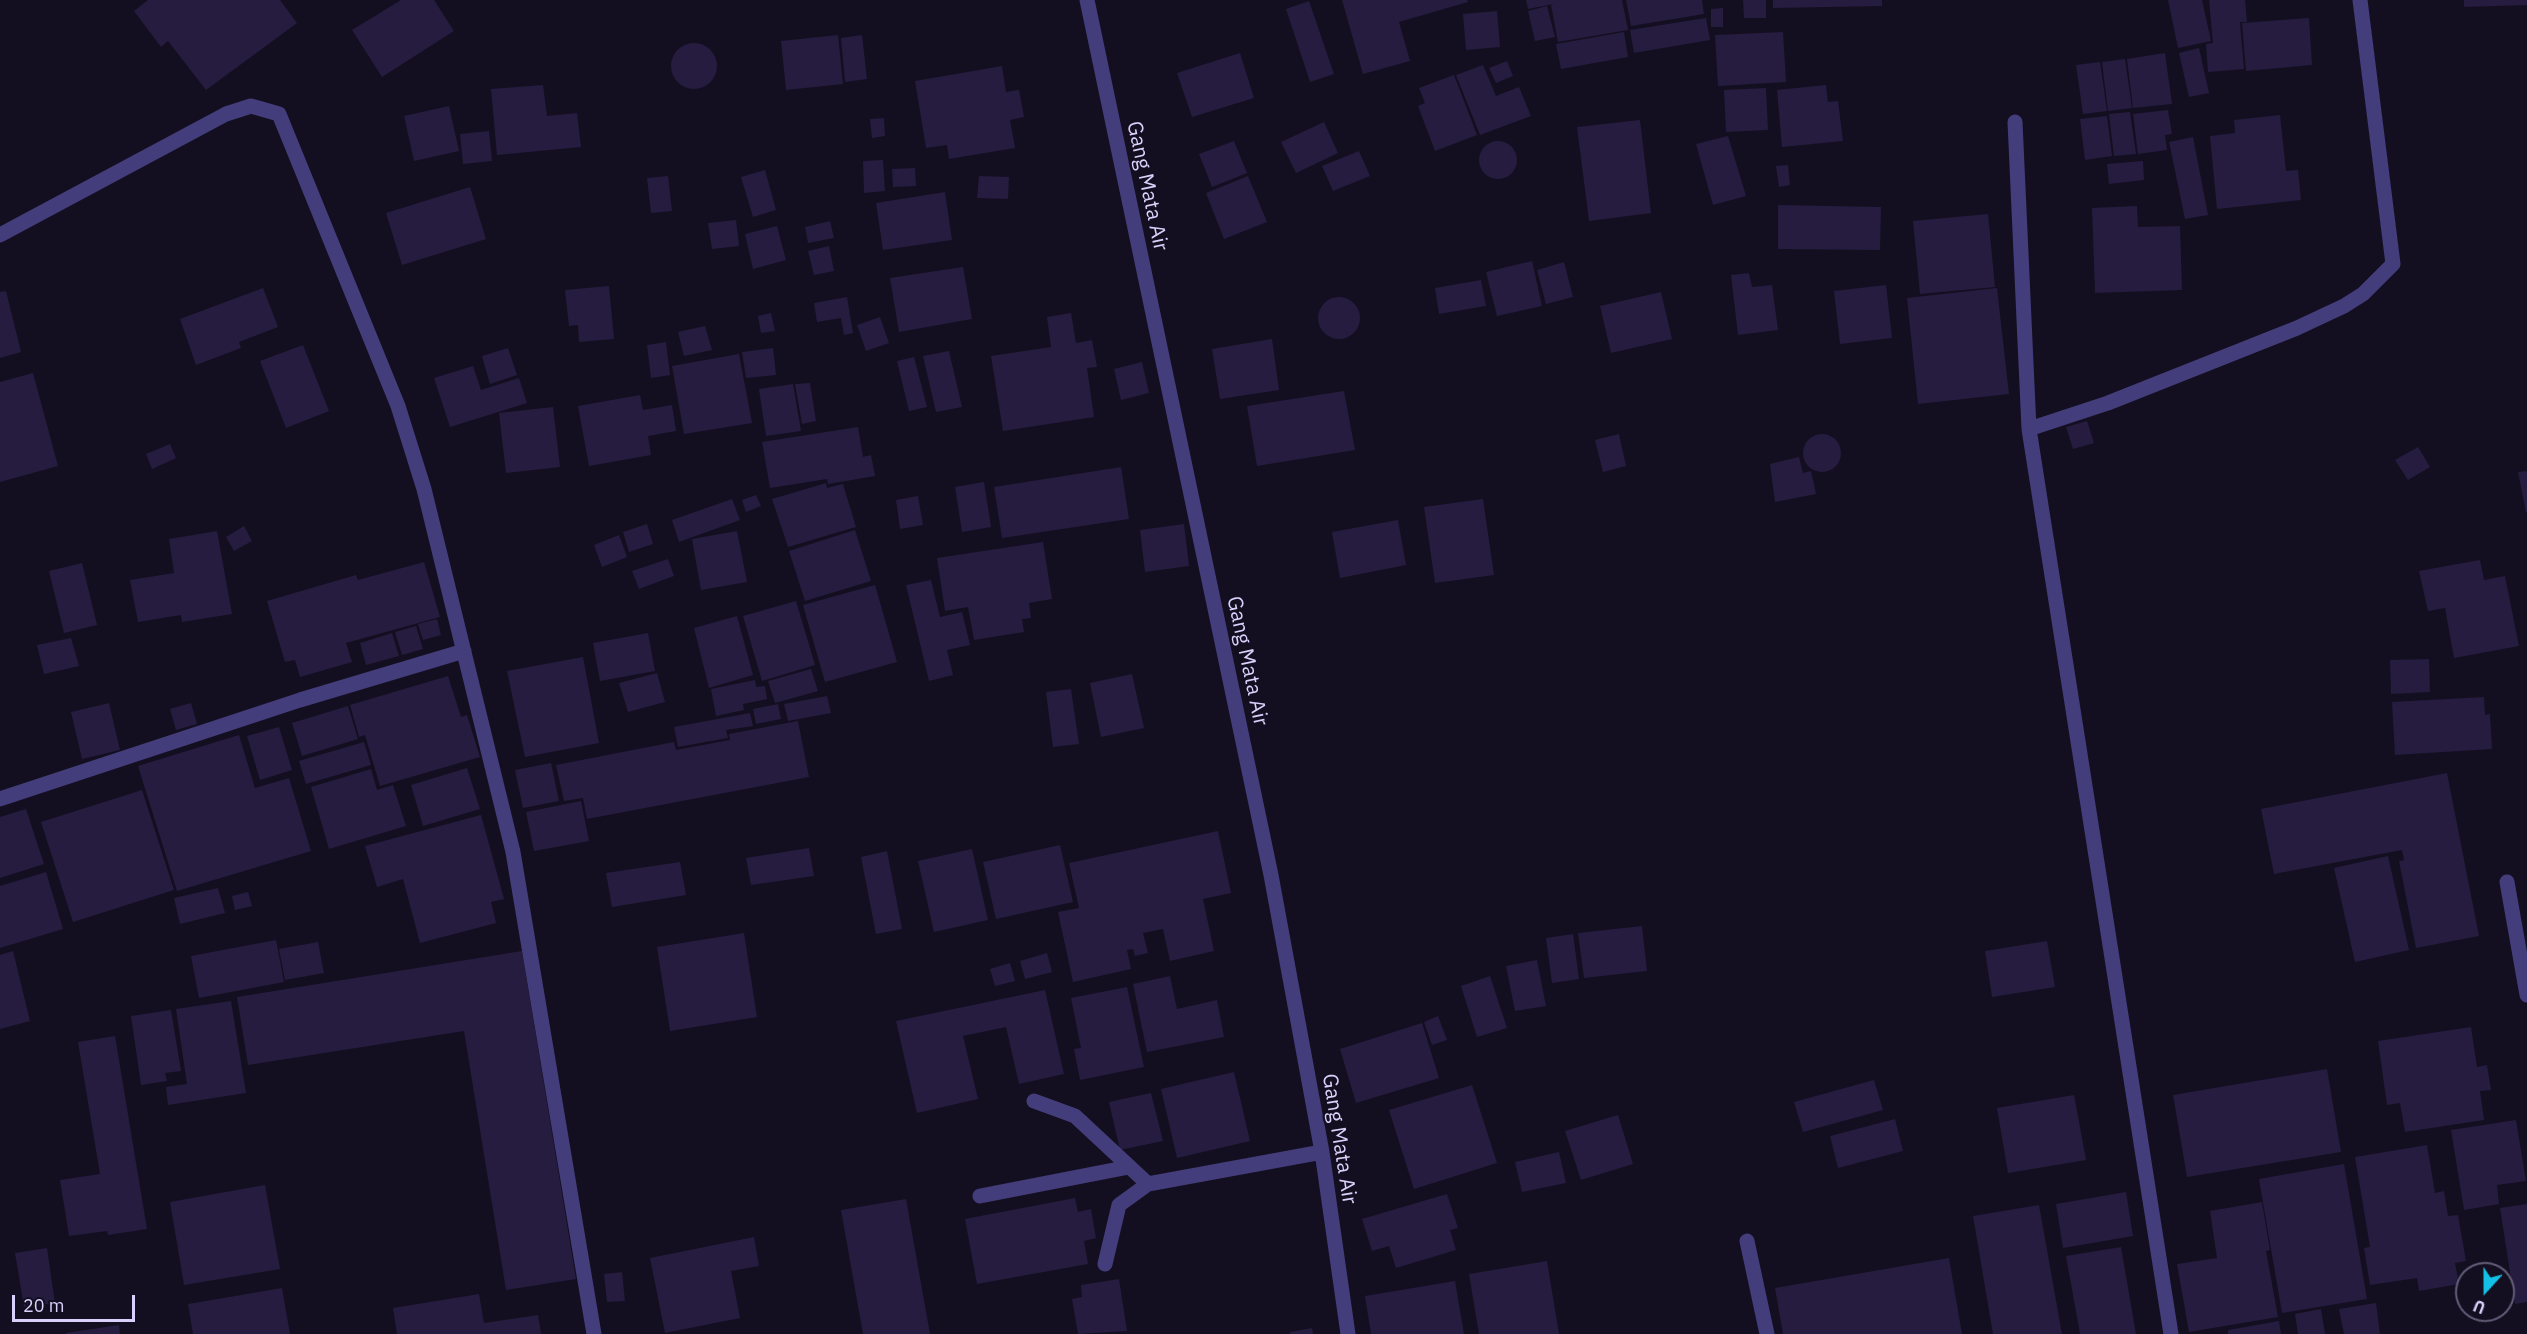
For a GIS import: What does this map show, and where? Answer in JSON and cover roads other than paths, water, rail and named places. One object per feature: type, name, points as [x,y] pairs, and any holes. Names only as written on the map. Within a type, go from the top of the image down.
[{"type":"street","name":"Gang Mata Air","points":[[1087,0],[1271,875],[1322,1152],[1348,1334]]},
{"type":"street","points":[[2029,429],[2108,403],[2297,328],[2364,294],[2393,264],[2360,0]]},
{"type":"street","points":[[0,235],[226,114],[251,106],[279,114],[398,406],[424,489],[513,852],[594,1334]]},
{"type":"street","points":[[2015,122],[2029,429],[2171,1334]]},
{"type":"street","points":[[0,799],[300,700],[464,651]]},
{"type":"street","points":[[2507,882],[2527,995]]},
{"type":"street","points":[[1034,1101],[1075,1116],[1148,1184]]},
{"type":"street","points":[[1104,1264],[1119,1205],[1148,1184],[1322,1152]]},
{"type":"street","points":[[980,1196],[1129,1167]]},
{"type":"street","points":[[1747,1241],[1767,1334]]}]
